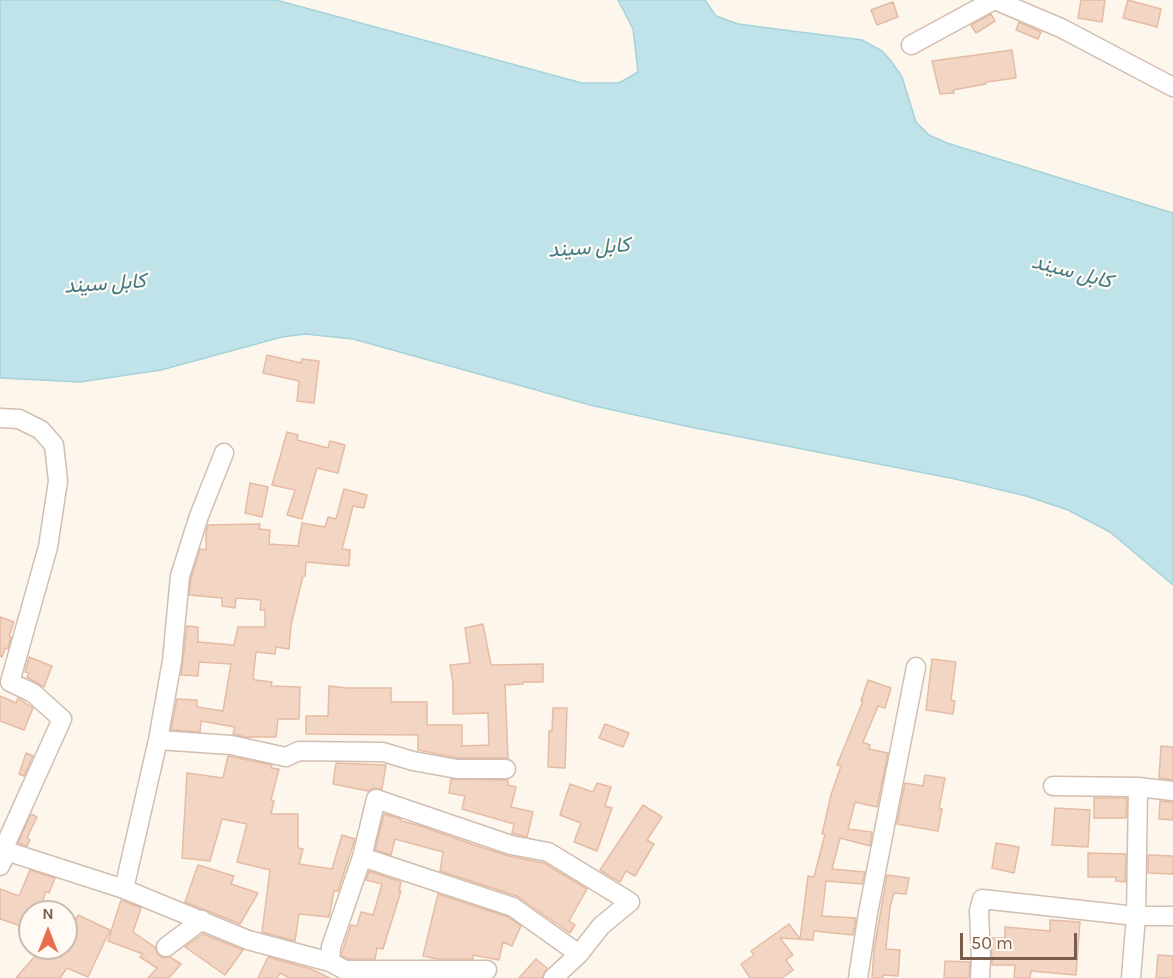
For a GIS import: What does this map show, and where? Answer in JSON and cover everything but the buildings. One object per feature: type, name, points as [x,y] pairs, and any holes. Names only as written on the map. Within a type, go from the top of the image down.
[{"type":"street","points":[[911,45],[995,0],[1061,28],[1173,87]]},
{"type":"street","points":[[0,418],[19,419],[41,430],[54,445],[58,481],[48,547],[10,682],[33,693],[62,719],[1,858],[124,889],[248,940],[330,962],[345,970],[487,970]]},
{"type":"street","points":[[124,889],[158,740],[172,661],[180,576],[199,516],[224,453]]},
{"type":"street","points":[[858,978],[868,913],[916,667]]},
{"type":"street","points":[[158,740],[231,745],[286,757],[300,751],[383,752],[413,761],[457,769],[506,769]]},
{"type":"street","points":[[1053,786],[1138,787],[1173,791]]},
{"type":"street","points":[[1131,978],[1136,916],[1138,787]]},
{"type":"street","points":[[330,962],[331,947],[362,857],[376,799],[511,845],[548,852],[630,902],[601,926],[579,954],[553,978]]},
{"type":"street","points":[[362,857],[513,907],[579,954]]},
{"type":"street","points":[[980,978],[979,911],[982,899],[1136,916],[1173,916]]},
{"type":"street","points":[[166,947],[202,920]]},
{"type":"water","name":"کابل سيند","points":[[0,0],[276,0],[582,83],[619,83],[638,72],[633,29],[618,0],[705,0],[716,16],[738,24],[862,40],[882,51],[891,61],[902,77],[916,122],[929,135],[947,143],[1173,213],[1173,585],[1110,532],[1068,510],[1026,496],[955,479],[590,405],[353,339],[305,334],[282,337],[161,370],[80,382],[0,378]]}]
